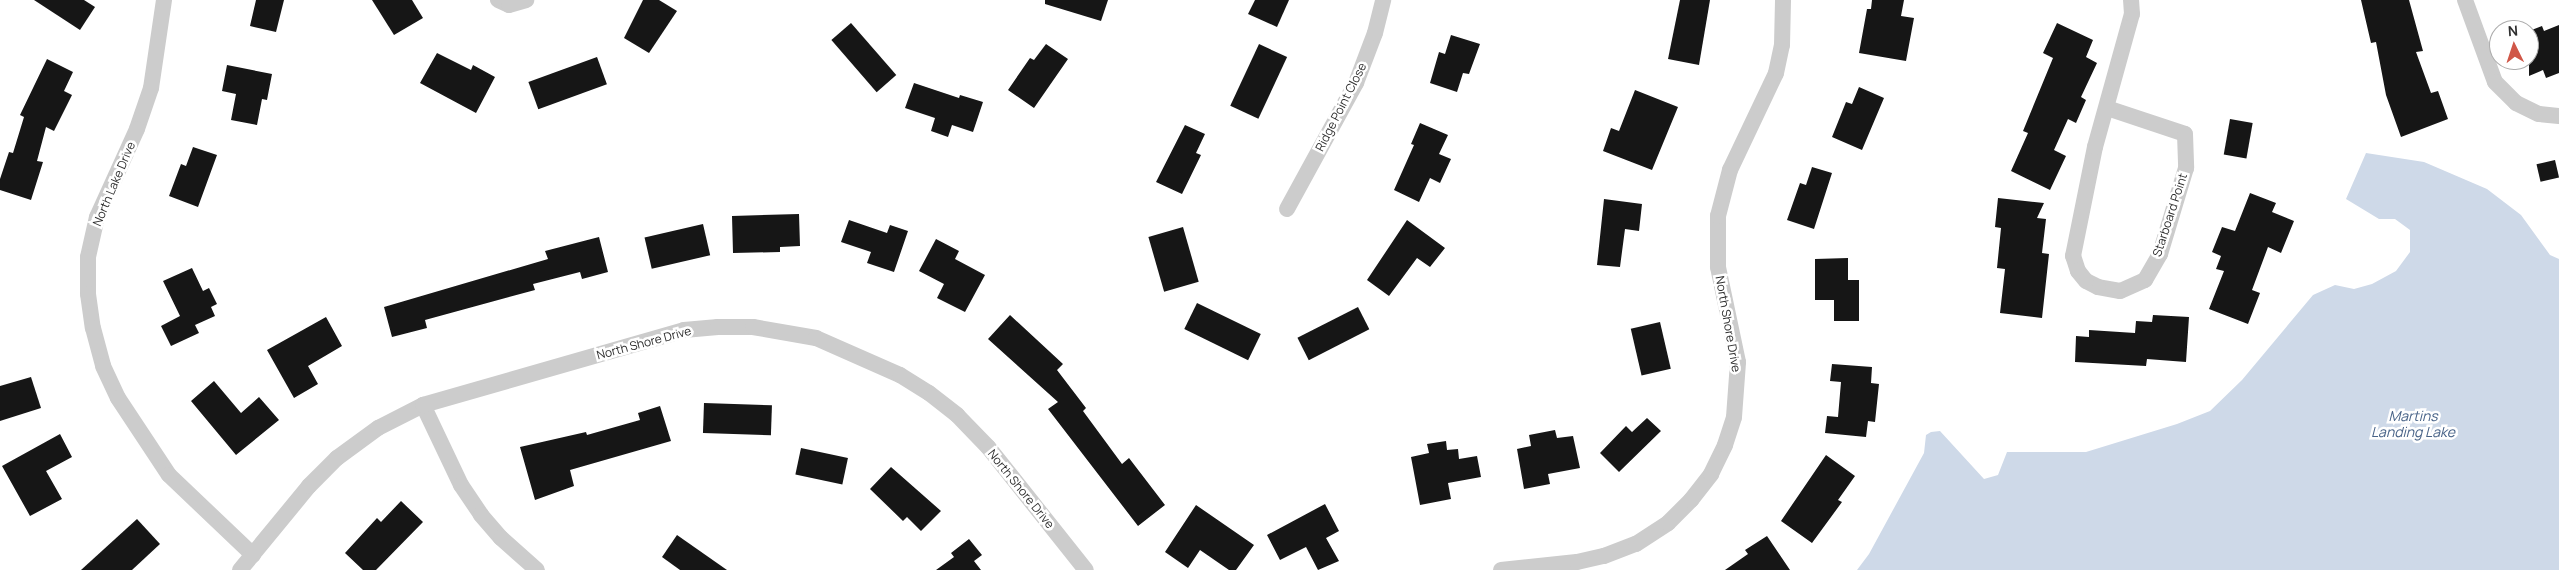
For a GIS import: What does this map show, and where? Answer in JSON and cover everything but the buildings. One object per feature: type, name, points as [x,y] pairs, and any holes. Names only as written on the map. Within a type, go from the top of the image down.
[{"type":"street","name":"North Lake Drive","points":[[164,0],[151,88],[137,129],[97,217],[88,257],[88,294],[93,328],[104,366],[118,398],[169,476],[253,555]]},
{"type":"street","points":[[498,0],[509,5],[526,0]]},
{"type":"street","name":"Ridge Point Close","points":[[1287,209],[1356,84],[1375,33],[1383,0]]},
{"type":"street","name":"North Shore Drive","points":[[1501,570],[1577,562],[1604,556],[1636,544],[1668,523],[1691,500],[1722,452],[1734,417],[1738,362],[1718,267],[1718,216],[1730,170],[1776,73],[1782,44],[1783,0]]},
{"type":"street","name":"Starboard Point","points":[[2107,108],[2185,134],[2186,168],[2160,254],[2145,280],[2120,291],[2098,287],[2086,281],[2078,271],[2072,256],[2095,147],[2132,14],[2131,0]]},
{"type":"street","points":[[2465,0],[2495,82],[2516,103],[2539,114],[2559,116]]},
{"type":"street","name":"North Shore Drive","points":[[240,570],[309,486],[337,458],[378,428],[423,405],[684,330],[753,327],[816,338],[900,374],[957,415],[988,447],[1086,570]]},
{"type":"street","points":[[423,405],[461,485],[481,515],[501,538],[537,570]]},
{"type":"water","name":"Martins Landing Lake","points":[[2366,153],[2424,162],[2487,189],[2521,215],[2550,255],[2559,259],[2559,570],[1857,570],[1869,554],[1924,453],[1926,435],[1931,432],[1940,431],[1984,479],[1998,475],[2007,452],[2086,452],[2177,424],[2210,411],[2242,380],[2313,295],[2335,285],[2354,289],[2372,284],[2396,271],[2410,252],[2410,230],[2395,219],[2379,219],[2346,199]]}]
